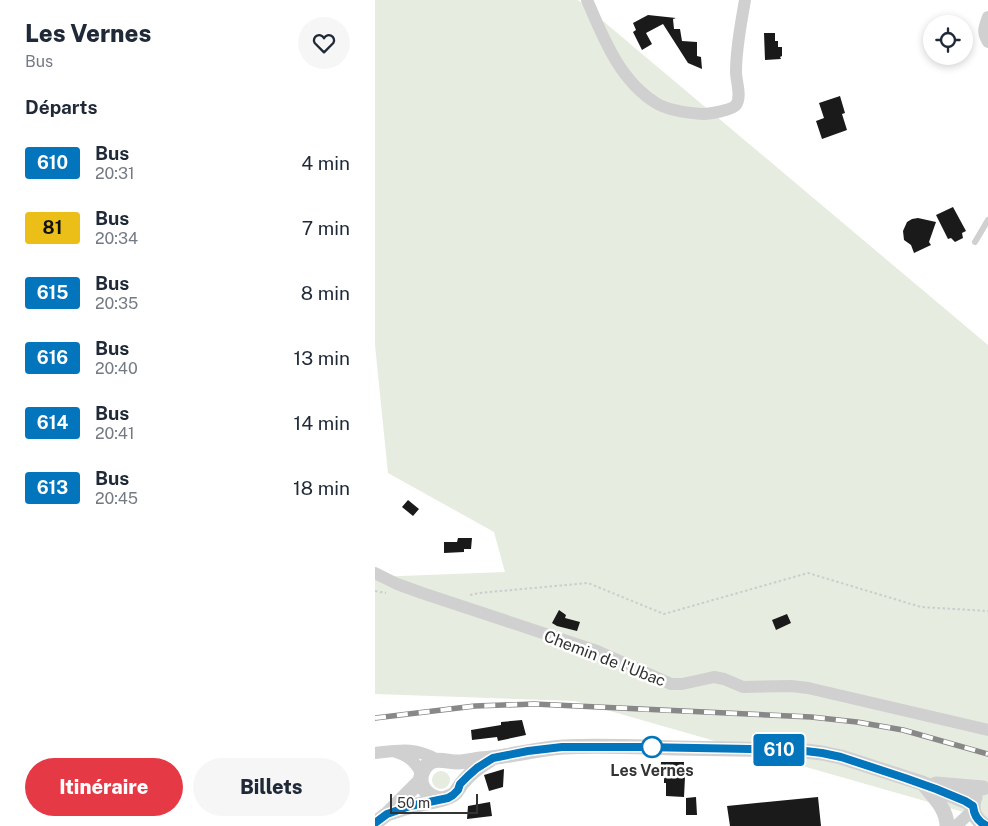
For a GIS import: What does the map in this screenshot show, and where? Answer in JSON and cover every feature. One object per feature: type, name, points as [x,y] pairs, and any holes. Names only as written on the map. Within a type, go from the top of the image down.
[{"type":"street","points":[[587,0],[615,61],[638,89],[656,104],[674,110],[707,114],[731,109],[737,104],[739,98],[736,51],[745,0]]},
{"type":"street","points":[[988,17],[983,30],[984,37],[988,42]]},
{"type":"street","name":"Chemin de l'Ubac","points":[[375,572],[397,584],[422,593],[597,651],[671,684],[682,684],[714,677],[743,687],[791,686],[808,688],[988,730]]},
{"type":"street","points":[[381,818],[421,777],[428,764],[433,761],[461,762],[562,747],[797,750],[822,753],[841,757],[922,783],[965,801],[973,808]]},
{"type":"street","points":[[375,754],[402,750],[420,752],[456,766],[461,778],[458,790],[448,798],[410,806],[381,818]]},
{"type":"street","points":[[393,751],[404,754],[414,762],[425,792],[430,796],[441,799]]},
{"type":"street","points":[[460,784],[477,768],[493,758]]},
{"type":"street","points":[[922,783],[985,787]]},
{"type":"street","points":[[922,783],[943,810],[947,826]]},
{"type":"street","points":[[985,787],[977,793],[973,808],[977,819],[985,826]]},
{"type":"street","points":[[956,826],[973,808]]},
{"type":"lane","points":[[975,242],[988,220]]},
{"type":"path","points":[[470,595],[588,583],[664,614],[808,573],[921,607],[988,611]]},
{"type":"shaded area","points":[[375,0],[578,0],[988,345],[988,819],[575,701],[375,694],[375,577],[505,572],[494,532],[388,473],[375,345]]},
{"type":"shaded area","points":[[441,771],[447,774],[450,780],[447,786],[441,789],[435,786],[432,780],[435,774]]},
{"type":"building","points":[[648,15],[676,18],[673,19],[674,29],[680,29],[682,41],[697,42],[697,56],[701,57],[702,69],[688,63],[663,24],[646,33],[652,44],[642,50],[633,32],[636,30],[633,23]]},
{"type":"building","points":[[764,33],[775,33],[775,41],[778,41],[778,47],[782,47],[781,59],[765,60]]},
{"type":"building","points":[[840,96],[845,113],[842,114],[847,130],[822,139],[816,121],[824,118],[819,103]]},
{"type":"building","points":[[953,207],[966,231],[962,233],[963,238],[955,242],[951,238],[948,239],[936,215]]},
{"type":"building","points":[[918,218],[936,222],[929,242],[931,245],[914,253],[911,245],[904,240],[903,231],[907,222]]},
{"type":"building","points":[[408,500],[419,509],[413,516],[402,507]]},
{"type":"building","points":[[458,538],[472,538],[471,549],[464,549],[464,552],[444,553],[444,542],[457,542]]},
{"type":"building","points":[[559,610],[566,615],[565,618],[580,622],[577,631],[552,623]]},
{"type":"building","points":[[787,614],[791,623],[776,630],[772,620]]},
{"type":"building","points":[[522,720],[526,735],[498,741],[497,737],[472,740],[471,730],[501,725],[501,722]]},
{"type":"building","points":[[661,762],[684,762],[684,797],[666,796],[666,783],[664,783],[664,777],[660,777]]},
{"type":"building","points":[[504,769],[503,787],[489,791],[484,775]]},
{"type":"building","points":[[696,797],[697,815],[686,815],[686,798]]},
{"type":"building","points":[[818,797],[821,826],[730,826],[727,806]]},
{"type":"building","points":[[490,802],[492,816],[467,819],[468,806]]},
{"type":"railway","points":[[375,718],[475,706],[534,704],[811,717],[903,730],[988,754]]},
{"type":"bus line","name":"610","points":[[375,823],[387,814],[410,806],[448,798],[458,790],[460,784],[477,768],[493,758],[562,747],[641,747],[797,750],[841,757],[922,783],[965,801],[973,806],[977,819],[987,826]]},
{"type":"place","name":"Les Vernes","points":[[652,747]]}]
